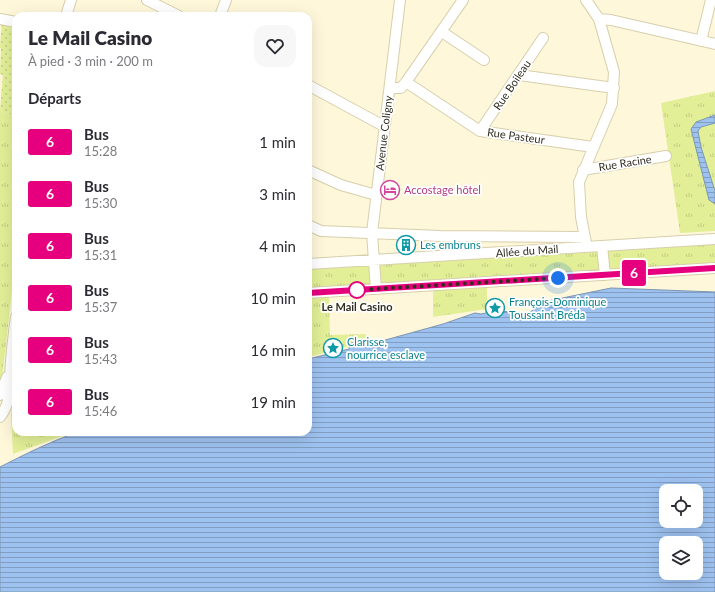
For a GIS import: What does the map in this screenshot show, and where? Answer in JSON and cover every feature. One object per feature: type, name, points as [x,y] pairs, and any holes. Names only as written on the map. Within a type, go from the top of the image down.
[{"type":"street","points":[[67,12],[71,0]]},
{"type":"street","points":[[147,0],[171,12]]},
{"type":"street","points":[[222,12],[226,0]]},
{"type":"street","name":"Avenue Coligny","points":[[376,289],[372,233],[400,0]]},
{"type":"street","points":[[390,88],[401,88],[406,82],[463,0]]},
{"type":"street","points":[[586,0],[599,19],[614,72],[612,104],[578,182],[584,237],[587,247]]},
{"type":"street","points":[[701,41],[711,0]]},
{"type":"street","points":[[0,19],[12,21]]},
{"type":"street","points":[[599,19],[611,20],[715,44]]},
{"type":"street","points":[[442,32],[484,60]]},
{"type":"street","name":"Rue Boileau","points":[[480,131],[543,38]]},
{"type":"street","points":[[519,75],[614,88]]},
{"type":"street","name":"Rue Pasteur","points":[[406,82],[480,131],[593,147]]},
{"type":"street","points":[[312,87],[380,124],[386,125]]},
{"type":"street","name":"Rue Racine","points":[[583,170],[666,156]]},
{"type":"street","points":[[312,172],[341,185],[376,195]]},
{"type":"street","points":[[312,227],[321,232],[440,236],[584,237]]},
{"type":"street","name":"Allée du Mail","points":[[312,264],[715,239]]},
{"type":"street","points":[[602,246],[605,275]]},
{"type":"street","points":[[312,293],[715,268]]},
{"type":"street","points":[[0,395],[10,364],[12,349]]},
{"type":"street","points":[[0,416],[7,405],[10,394],[10,364]]},
{"type":"green space","points":[[2,20],[12,23],[12,115],[0,111],[3,75],[0,74]]},
{"type":"green space","points":[[715,91],[715,231],[680,233],[661,103]]},
{"type":"green space","points":[[0,111],[12,115],[12,291],[2,378],[0,381]]},
{"type":"green space","points":[[715,241],[715,266],[610,272],[609,269],[608,251],[610,248]]},
{"type":"green space","points":[[598,249],[600,273],[381,287],[379,263]]},
{"type":"green space","points":[[369,263],[370,287],[312,291],[312,267]]},
{"type":"green space","points":[[487,282],[487,309],[433,317],[433,285]]},
{"type":"green space","points":[[329,295],[330,335],[365,334],[372,341],[359,344],[358,342],[353,341],[348,344],[347,347],[312,356],[312,296]]},
{"type":"green space","points":[[12,404],[12,434],[11,415]]},
{"type":"green space","points":[[12,436],[62,436],[13,454]]},
{"type":"water","points":[[715,115],[715,123],[701,127],[698,131],[701,147],[715,191],[715,204],[709,200],[691,129],[696,122]]},
{"type":"water","points":[[611,288],[715,292],[715,592],[0,592],[0,467],[38,448],[67,436],[312,436],[312,358],[349,349],[350,344],[353,342],[357,343],[360,347],[443,324],[475,313],[481,314],[496,311],[529,313],[543,302]]},
{"type":"bus line","name":"6","points":[[312,293],[715,268]]},
{"type":"place","name":"Accostage hôtel","points":[[390,190]]},
{"type":"place","name":"Les embruns","points":[[406,245]]},
{"type":"place","name":"Le Mail Casino","points":[[357,290]]},
{"type":"place","name":"François-Dominique Toussaint Bréda","points":[[495,308]]},
{"type":"place","name":"Clarisse, nourrice esclave","points":[[333,348]]},
{"type":"route","points":[[357,290],[558,278]]}]
